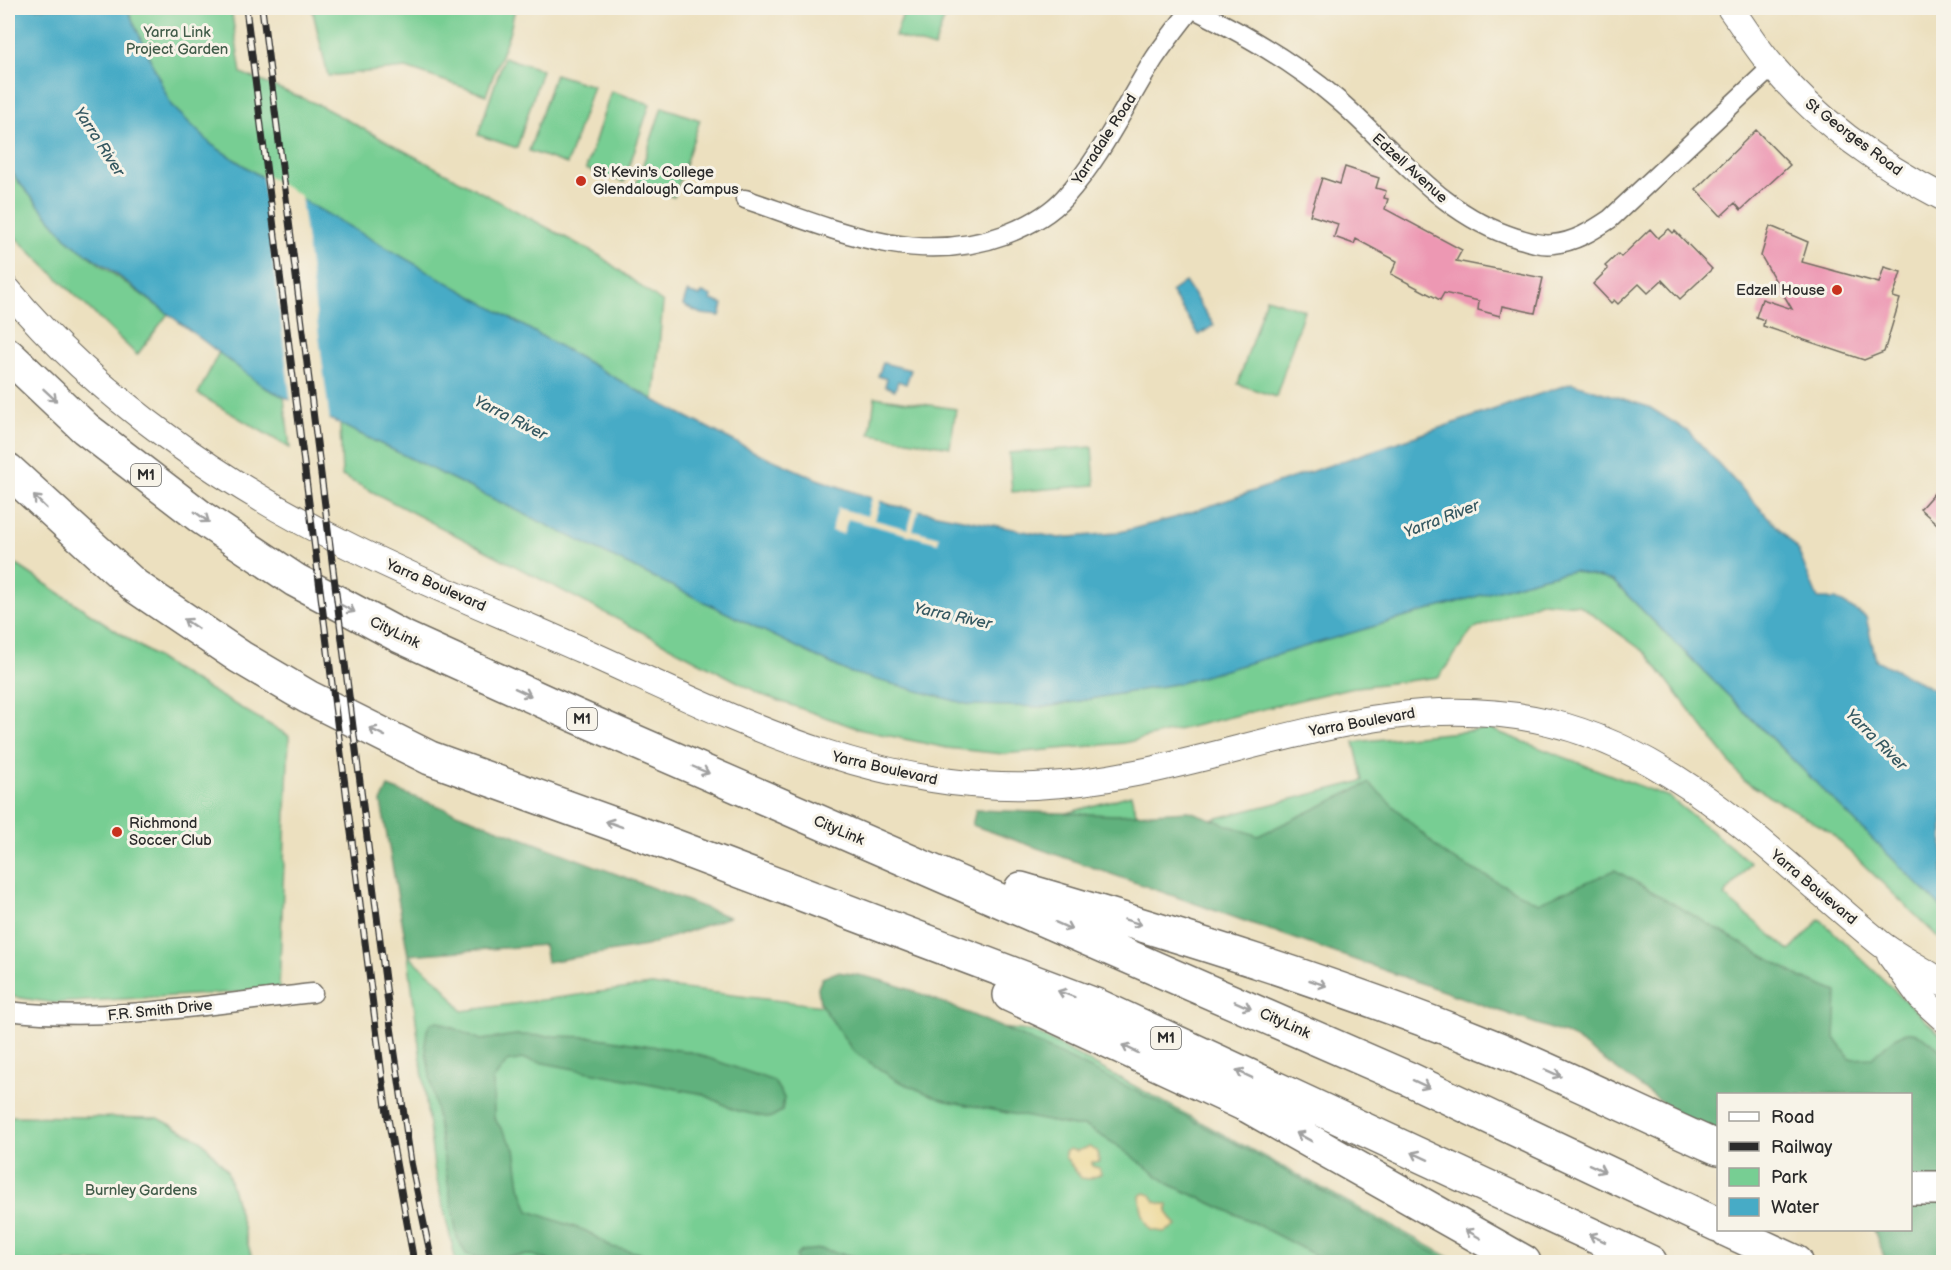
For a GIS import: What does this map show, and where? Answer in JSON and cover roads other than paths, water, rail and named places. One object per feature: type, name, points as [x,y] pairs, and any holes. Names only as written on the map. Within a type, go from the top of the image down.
[{"type":"highway","name":"CityLink","points":[[8,355],[85,428],[202,518],[295,580],[400,636],[552,705],[1407,1077],[1717,1224]]},
{"type":"highway","name":"M1","points":[[8,470],[135,586],[240,657],[308,697],[430,758],[669,844],[1098,1006],[1650,1263]]},
{"type":"highway","points":[[669,844],[1098,1034],[1248,1106],[1524,1263]]},
{"type":"highway","points":[[875,845],[1142,924],[1390,1008],[1499,1050],[1717,1147]]},
{"type":"highway","points":[[1912,1188],[1944,1188]]},
{"type":"highway","points":[[1729,1231],[1796,1263]]},
{"type":"street","name":"Edzell Avenue","points":[[1192,8],[1232,28],[1321,86],[1433,192],[1465,215],[1502,233],[1552,245],[1582,237],[1610,219],[1772,67]]},
{"type":"street","name":"Yarradale Road","points":[[745,199],[871,241],[898,247],[954,248],[986,242],[1024,227],[1064,198],[1090,165],[1154,59],[1192,8]]},
{"type":"street","name":"St Georges Road","points":[[1730,8],[1772,67],[1811,108],[1870,153],[1910,180],[1944,198]]},
{"type":"street","name":"Yarra Boulevard","points":[[8,290],[67,352],[131,408],[183,448],[250,492],[352,548],[790,742],[858,764],[915,777],[986,785],[1032,786],[1075,783],[1125,774],[1338,723],[1391,715],[1460,711],[1521,716],[1587,733],[1652,763],[1686,784],[1774,852],[1885,947],[1944,984]]},
{"type":"street","name":"Yarra Boulevard","points":[[1885,947],[1921,998],[1944,1019]]},
{"type":"street","name":"F.R. Smith Drive","points":[[8,1011],[55,1016],[105,1016],[313,993]]},
{"type":"water","name":"Yarra River","points":[[8,8],[127,8],[171,105],[212,145],[255,173],[654,400],[753,451],[817,479],[891,505],[1059,538],[1116,533],[1174,518],[1572,383],[1649,407],[1689,432],[1797,548],[1818,599],[1836,599],[1866,617],[1876,660],[1943,694],[1943,909],[1613,581],[1574,571],[1543,577],[1180,683],[1046,707],[970,705],[848,672],[264,387],[107,267],[71,243],[17,180],[8,163]]},
{"type":"water","points":[[1185,282],[1214,325],[1199,335],[1171,292]]},
{"type":"water","points":[[687,292],[700,296],[702,293],[712,296],[711,300],[723,304],[720,316],[701,314],[683,305]]},
{"type":"water","points":[[883,363],[911,370],[906,384],[898,381],[895,390],[885,386],[887,379],[878,376]]},
{"type":"railway","points":[[246,8],[386,1107],[414,1262]]},
{"type":"railway","points":[[262,8],[391,1027],[411,1162],[432,1262]]},
{"type":"place","name":"St Kevin's College Glendalough Campus","points":[[581,181]]},
{"type":"place","name":"Edzell House","points":[[1837,290]]},
{"type":"place","name":"Richmond Soccer Club","points":[[117,832]]},
{"type":"park label","name":"Yarra Link Project Garden","points":[[177,40]]},
{"type":"park label","name":"Burnley Gardens","points":[[141,1190]]}]
